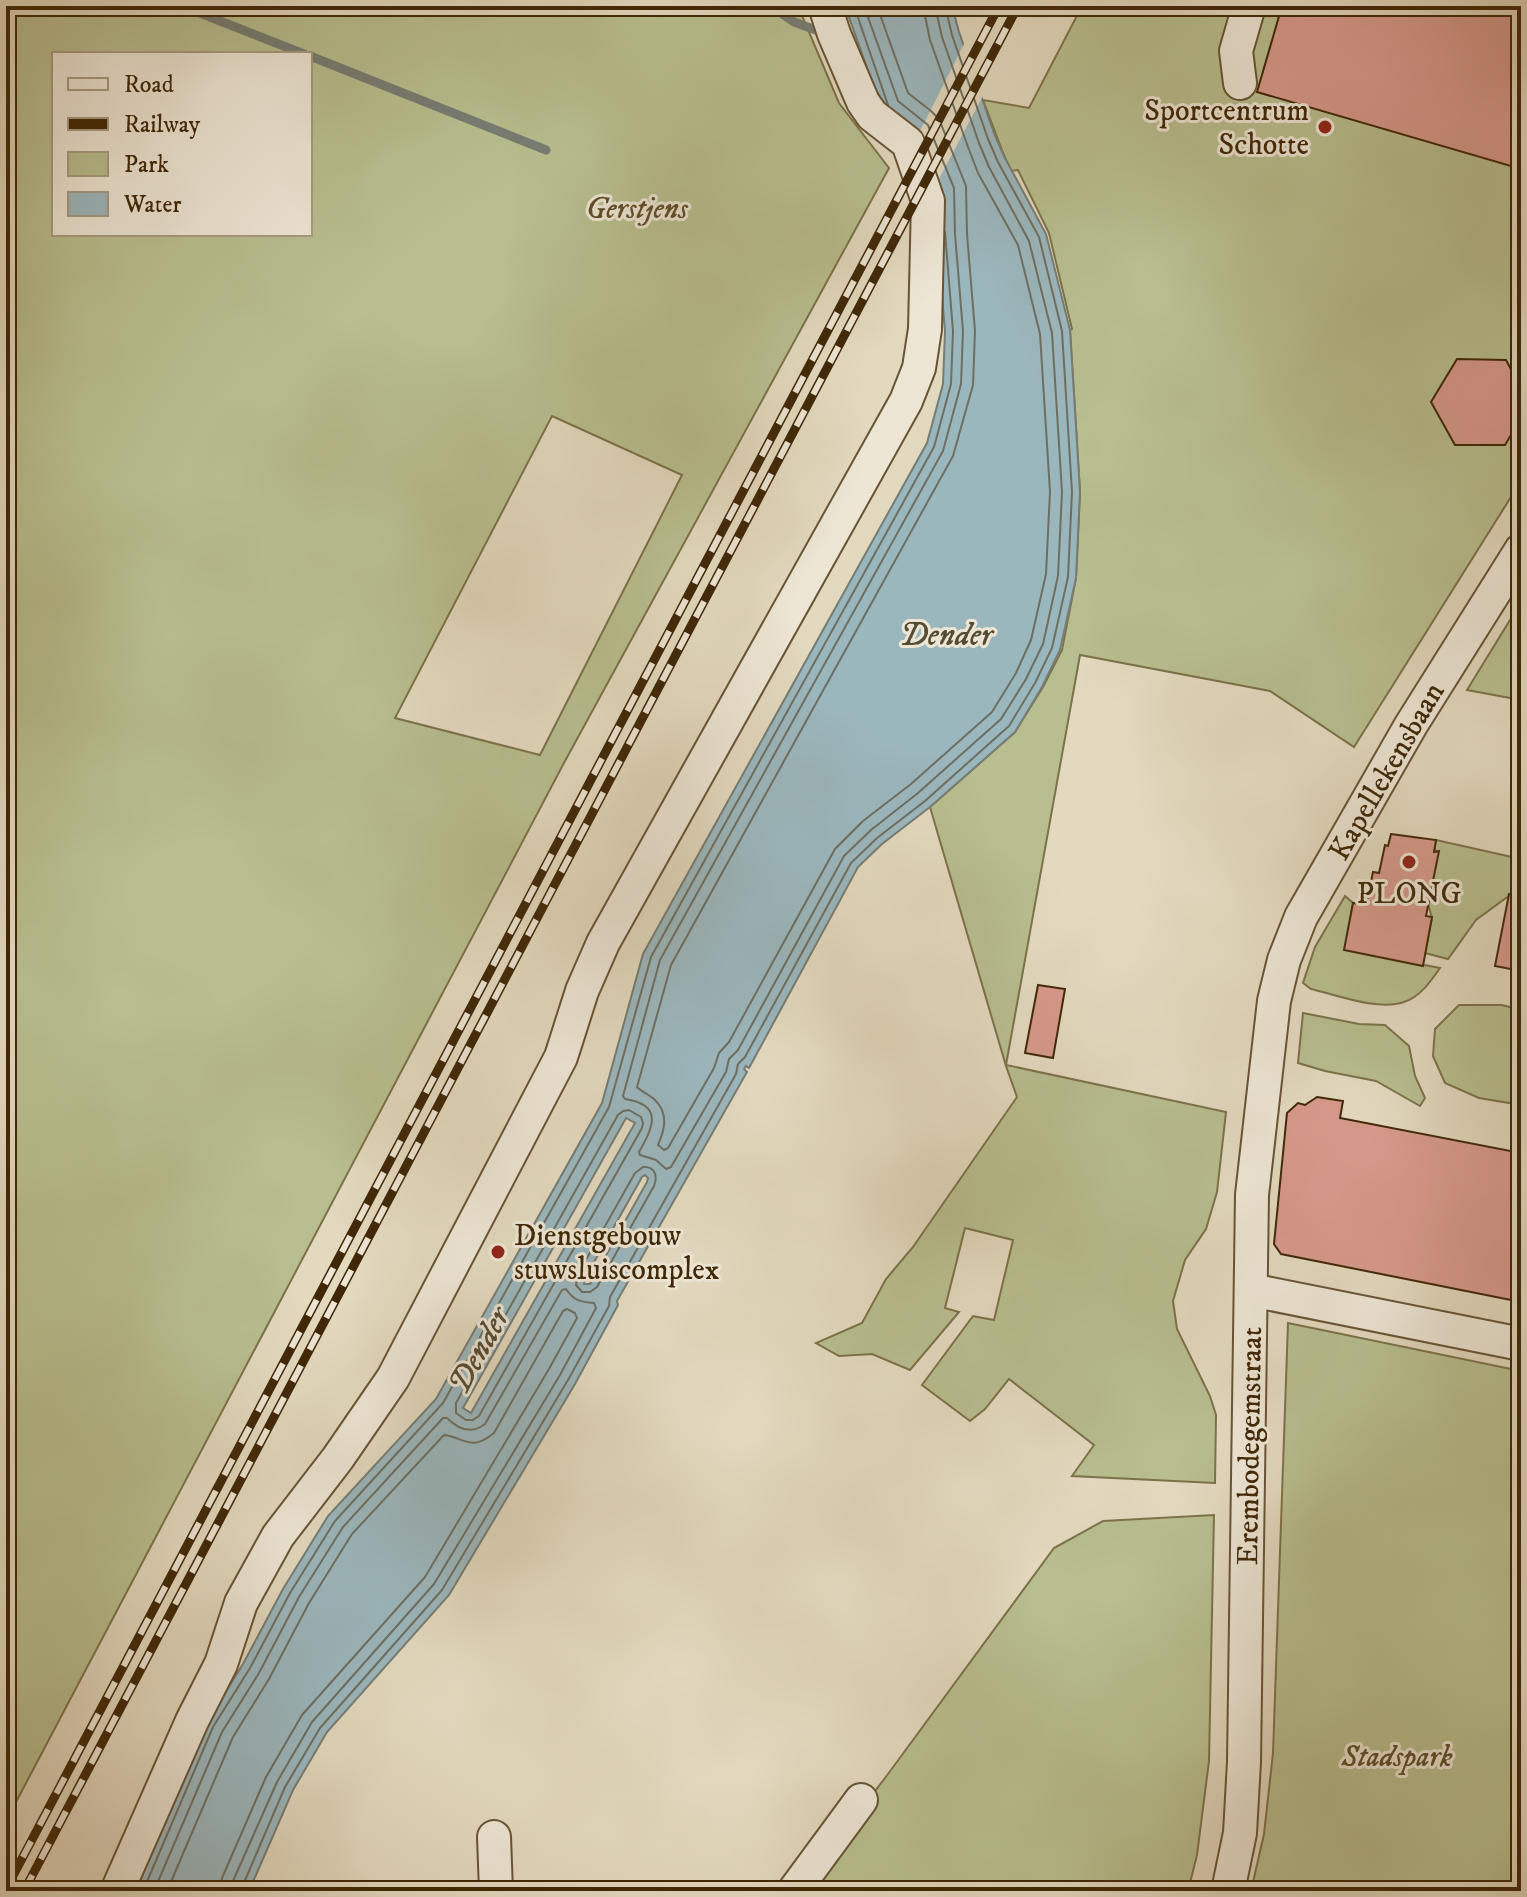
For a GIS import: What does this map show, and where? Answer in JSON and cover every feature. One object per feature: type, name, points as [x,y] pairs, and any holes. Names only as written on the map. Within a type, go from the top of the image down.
[{"type":"street","points":[[117,1891],[192,1721],[221,1664],[241,1603],[278,1536],[338,1458],[393,1378],[561,1057],[582,991],[603,943],[906,401],[919,368],[925,329],[928,201],[908,143],[872,115],[863,102],[825,6]]},
{"type":"street","points":[[1240,83],[1236,51],[1249,6]]},
{"type":"street","name":"Kapellekensbaan","points":[[1274,1001],[1284,960],[1301,917],[1411,725],[1521,550]]},
{"type":"street","name":"Erembodegemstraat","points":[[1228,1891],[1240,1833],[1244,1762],[1252,1195],[1274,1001]]},
{"type":"street","points":[[1251,1290],[1521,1344]]},
{"type":"street","points":[[794,1891],[861,1800]]},
{"type":"street","points":[[494,1837],[496,1891]]},
{"type":"green space","name":"Gerstjens","points":[[6,6],[798,6],[839,103],[889,168],[565,761],[6,1821]],"holes":[[[552,416],[682,475],[540,755],[395,718]]]},
{"type":"green space","points":[[1082,6],[1521,6],[1521,481],[1354,747],[1270,691],[1080,655],[1006,1065],[1226,1112],[1217,1192],[1206,1229],[1185,1260],[1173,1301],[1177,1329],[1216,1415],[1215,1483],[1072,1476],[1094,1445],[1009,1379],[985,1409],[970,1421],[922,1385],[973,1316],[994,1320],[1013,1240],[965,1228],[945,1308],[959,1312],[910,1370],[872,1354],[839,1356],[816,1343],[862,1323],[886,1279],[913,1247],[1017,1097],[1006,1066],[930,807],[1015,732],[1062,650],[1076,578],[1080,492],[1072,329],[1049,233],[1018,170],[1011,171],[983,100],[1029,108]]},
{"type":"green space","points":[[1521,602],[1521,700],[1467,690]]},
{"type":"green space","points":[[1436,840],[1521,859],[1521,887],[1476,920],[1448,959],[1425,953],[1432,918],[1428,904]]},
{"type":"green space","points":[[1345,896],[1353,903],[1345,950],[1440,968],[1415,996],[1404,1002],[1382,1005],[1311,989],[1303,983],[1315,947]]},
{"type":"green space","points":[[1459,1005],[1502,1005],[1521,1010],[1521,1105],[1479,1098],[1445,1083],[1433,1056],[1435,1029]]},
{"type":"green space","points":[[1303,1013],[1359,1024],[1385,1025],[1409,1046],[1415,1076],[1425,1098],[1420,1106],[1376,1081],[1298,1063]]},
{"type":"green space","name":"Stadspark","points":[[1288,1323],[1521,1371],[1521,1891],[1251,1891],[1264,1834],[1273,1753]]},
{"type":"green space","points":[[1214,1515],[1209,1761],[1197,1855],[1188,1891],[799,1891],[1054,1548],[1103,1521]]},
{"type":"water","name":"Dender","points":[[845,6],[952,6],[995,136],[1046,234],[1070,330],[1080,492],[1076,578],[1060,650],[1015,732],[858,867],[749,1068],[746,1066],[744,1069],[747,1072],[617,1301],[618,1305],[575,1384],[449,1595],[327,1732],[293,1790],[249,1891],[135,1891],[206,1723],[243,1664],[283,1589],[328,1516],[436,1399],[602,1103],[643,954],[927,443],[943,384],[945,331],[937,235],[883,113]],"holes":[[[626,1118],[635,1123],[471,1413],[463,1408]],[[645,1175],[647,1182],[590,1284],[584,1284]]]},
{"type":"pier","points":[[966,40],[984,94],[932,192],[913,145]]},
{"type":"building","points":[[1282,6],[1521,6],[1521,169],[1257,92]]},
{"type":"building","points":[[1457,359],[1506,360],[1521,388],[1521,418],[1505,445],[1455,445],[1431,402]]},
{"type":"building","points":[[1391,834],[1436,840],[1434,852],[1439,851],[1426,916],[1432,917],[1423,966],[1344,950],[1353,903],[1366,905],[1373,872],[1379,873],[1385,845],[1388,846]]},
{"type":"building","points":[[1509,894],[1521,895],[1521,971],[1495,966]]},
{"type":"building","points":[[1038,985],[1065,989],[1053,1058],[1025,1053]]},
{"type":"building","points":[[1317,1097],[1343,1101],[1340,1118],[1521,1153],[1521,1302],[1281,1254],[1274,1244],[1287,1113],[1298,1103],[1305,1105]]},
{"type":"waterway","points":[[182,6],[299,52]]},
{"type":"waterway","points":[[771,6],[794,22],[824,33]]},
{"type":"waterway","points":[[312,57],[546,150]]},
{"type":"railway","points":[[6,1889],[999,6]]},
{"type":"railway","points":[[24,1891],[1018,6]]},
{"type":"place","name":"Sportcentrum Schotte","points":[[1325,127]]},
{"type":"place","name":"PLONG","points":[[1409,862]]},
{"type":"place","name":"Dienstgebouw stuwsluiscomplex","points":[[498,1252]]}]
